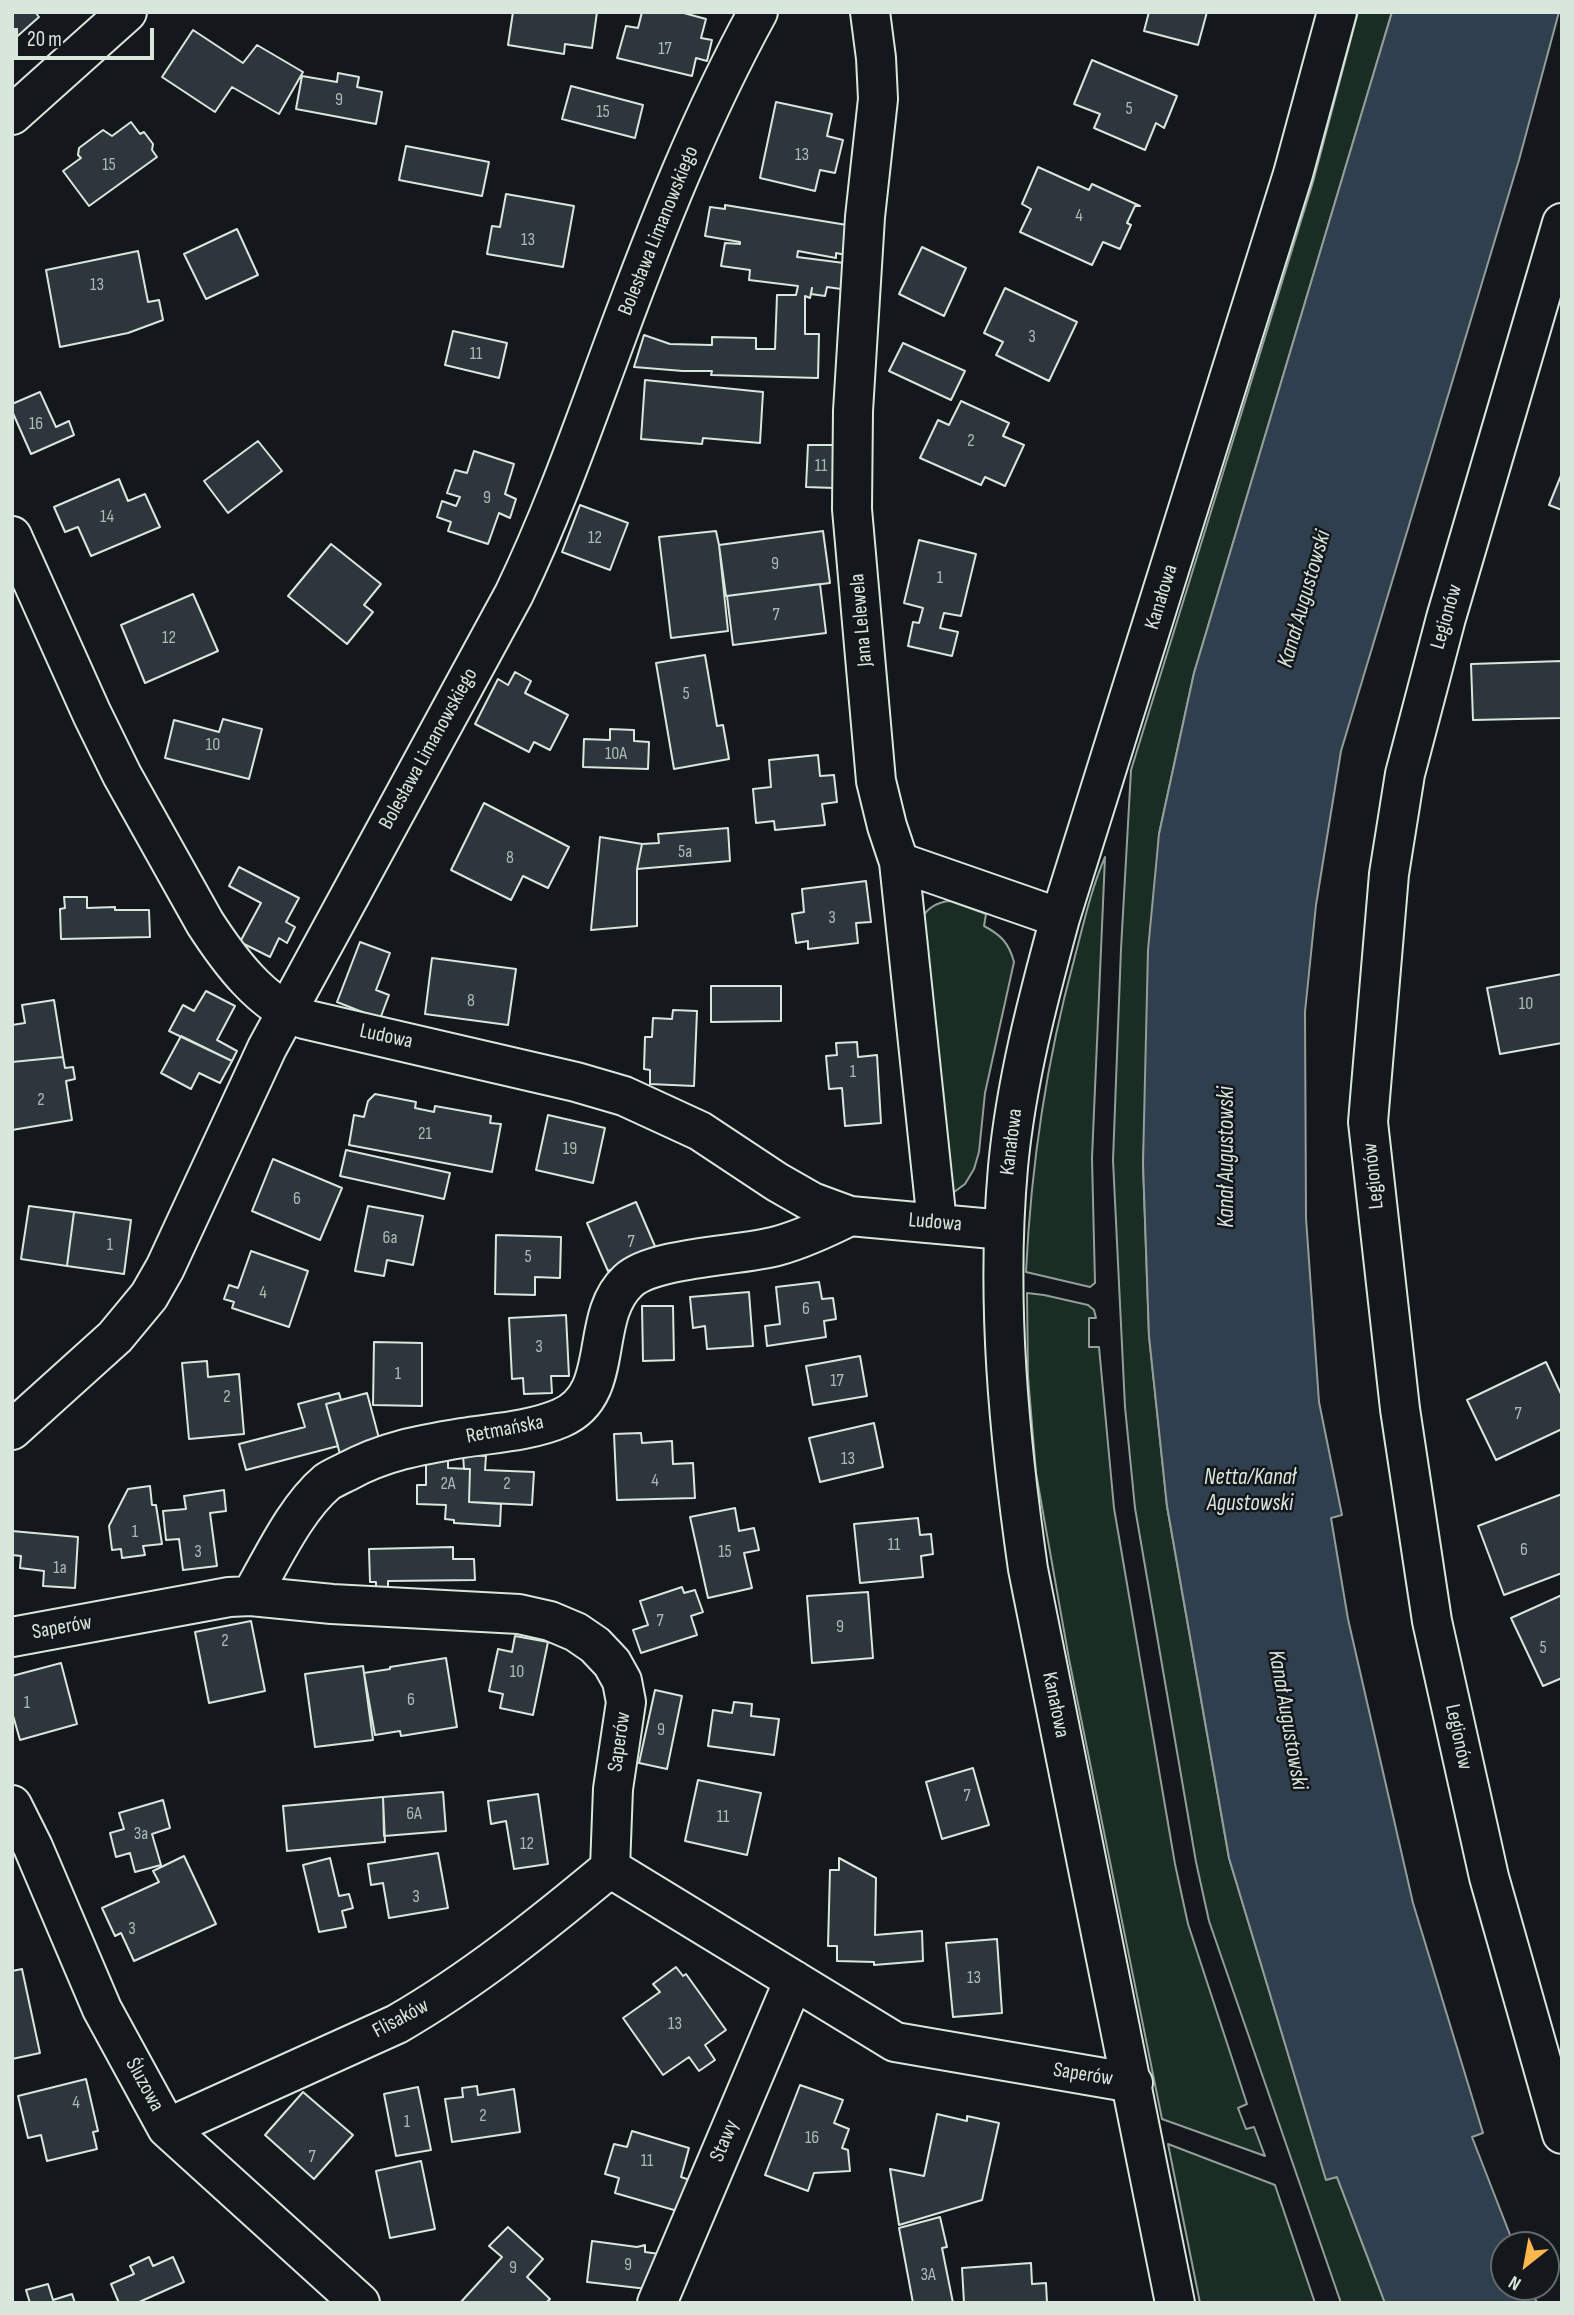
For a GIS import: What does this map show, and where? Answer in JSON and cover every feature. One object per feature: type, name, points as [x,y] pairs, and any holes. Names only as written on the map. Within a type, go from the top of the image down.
[{"type":"street","points":[[12,115],[127,12]]},
{"type":"street","name":"Bolesława Limanowskiego","points":[[12,1430],[115,1337],[149,1296],[165,1268],[267,1048],[514,594],[563,482],[617,334],[686,163],[717,92],[758,12]]},
{"type":"street","name":"Jana Lelewela","points":[[870,12],[878,99],[865,218],[853,411],[852,509],[876,780],[899,862],[937,1223]]},
{"type":"street","name":"Kanałowa","points":[[1175,2303],[1028,1569],[1014,1471],[1006,1376],[1003,1277],[1008,1165],[1017,1101],[1035,1010],[1060,918],[1285,200],[1336,12]]},
{"type":"street","name":"Legionów","points":[[1562,223],[1446,618],[1405,774],[1390,874],[1368,1122],[1399,1409],[1432,1621],[1489,1877],[1562,2134]]},
{"type":"street","name":"Ludowa","points":[[12,536],[122,775],[205,923],[241,971],[286,1013],[576,1082],[624,1096],[700,1131],[812,1202],[850,1216],[1004,1230]]},
{"type":"street","points":[[899,862],[1060,918]]},
{"type":"street","name":"Retmańska","points":[[251,1596],[303,1510],[328,1481],[366,1461],[410,1446],[533,1427],[562,1418],[583,1403],[595,1381],[606,1322],[616,1297],[629,1280],[647,1270],[666,1265],[775,1247],[814,1234],[850,1216]]},
{"type":"street","name":"Saperów","points":[[12,1637],[229,1597],[251,1596],[332,1604],[519,1614],[564,1626],[595,1644],[612,1663],[622,1681],[626,1702],[613,1789],[610,1868],[895,2042],[1133,2083]]},
{"type":"street","name":"Śluzowa","points":[[12,1805],[33,1847],[102,2009],[167,2128],[360,2303]]},
{"type":"street","name":"Flisaków","points":[[167,2128],[397,2024],[432,2004],[561,1909],[610,1868]]},
{"type":"street","name":"Stawy","points":[[657,2303],[794,1980]]},
{"type":"green space","points":[[1358,12],[1392,12],[1194,673],[1159,834],[1143,1163],[1149,1336],[1167,1506],[1229,1858],[1326,2179],[1337,2177],[1385,2303],[1341,2303],[1209,1921],[1196,1862],[1135,1508],[1125,1407],[1113,1160],[1131,770],[1313,182]]},
{"type":"green space","points":[[1105,857],[1092,1158],[1095,1283],[1090,1287],[1026,1272],[1036,1153],[1055,1037],[1084,921]]},
{"type":"green space","points":[[950,901],[986,914],[984,926],[1004,940],[1014,962],[985,1093],[979,1152],[974,1169],[965,1184],[950,1195],[921,919],[933,906]]},
{"type":"green space","points":[[1027,1293],[1088,1305],[1094,1310],[1096,1318],[1089,1318],[1089,1347],[1099,1347],[1114,1508],[1175,1864],[1188,1924],[1247,2104],[1238,2108],[1246,2129],[1254,2127],[1265,2156],[1162,2119],[1069,1659],[1036,1473],[1028,1376]]},
{"type":"green space","points":[[1168,2144],[1275,2185],[1315,2303],[1200,2303]]},
{"type":"water","name":"Netta/Kanał Agustowski","points":[[1392,12],[1559,12],[1519,160],[1341,751],[1316,905],[1305,1012],[1306,1218],[1319,1402],[1342,1515],[1331,1518],[1348,1619],[1413,1903],[1483,2133],[1472,2137],[1509,2231],[1490,2231],[1490,2301],[1537,2303],[1385,2303],[1337,2177],[1326,2180],[1229,1858],[1167,1506],[1149,1336],[1143,1163],[1148,950],[1159,834],[1194,673]]},
{"type":"building","points":[[12,12],[35,12],[39,17],[12,41]]},
{"type":"building","points":[[513,12],[597,12],[592,48],[565,44],[564,54],[508,45]]},
{"type":"building","points":[[642,12],[680,12],[706,19],[701,38],[712,40],[707,61],[696,58],[692,76],[617,58],[626,26],[638,28]]},
{"type":"building","points":[[1149,12],[1207,12],[1198,45],[1144,31]]},
{"type":"building","points":[[193,30],[243,63],[257,45],[303,72],[279,114],[232,87],[215,112],[162,77]]},
{"type":"building","points":[[1092,60],[1177,96],[1164,128],[1156,123],[1145,150],[1094,128],[1100,114],[1074,104]]},
{"type":"building","points":[[338,73],[359,77],[357,87],[382,92],[376,124],[296,109],[302,76],[337,82]]},
{"type":"building","points":[[571,86],[643,105],[635,138],[562,119]]},
{"type":"building","points":[[776,102],[832,114],[827,136],[843,140],[835,173],[820,170],[815,191],[760,178]]},
{"type":"building","points":[[131,122],[140,134],[144,132],[153,144],[152,150],[157,157],[89,206],[63,171],[81,158],[78,155],[79,148],[103,130],[112,136]]},
{"type":"building","points":[[406,146],[489,162],[482,196],[399,180]]},
{"type":"building","points":[[1038,167],[1089,190],[1092,184],[1140,206],[1135,206],[1127,223],[1131,225],[1120,249],[1103,242],[1092,265],[1020,232],[1031,209],[1022,204]]},
{"type":"building","points":[[506,194],[574,206],[563,267],[487,254],[492,226],[500,227]]},
{"type":"building","points":[[725,205],[853,226],[851,256],[836,253],[836,258],[798,251],[797,257],[844,263],[841,289],[827,287],[825,296],[811,294],[812,288],[810,298],[805,296],[805,334],[819,334],[818,378],[711,375],[712,371],[634,367],[644,335],[670,344],[712,345],[712,337],[756,338],[756,349],[775,349],[777,295],[796,295],[798,286],[749,280],[750,270],[721,266],[725,243],[740,242],[705,236],[710,207],[725,209]]},
{"type":"building","points":[[237,229],[258,275],[206,299],[184,254]]},
{"type":"building","points":[[922,247],[966,268],[944,316],[899,294]]},
{"type":"building","points":[[138,251],[148,302],[159,300],[163,320],[128,333],[60,347],[46,270]]},
{"type":"building","points":[[1005,288],[1077,322],[1049,381],[996,355],[1003,342],[984,333]]},
{"type":"building","points":[[453,331],[507,343],[499,378],[445,365]]},
{"type":"building","points":[[903,343],[965,371],[951,400],[889,371]]},
{"type":"building","points":[[645,380],[763,392],[760,443],[703,438],[702,444],[641,439]]},
{"type":"building","points":[[40,392],[56,427],[69,421],[74,435],[31,454],[12,411],[12,404]]},
{"type":"building","points":[[961,401],[1009,423],[1003,436],[1024,445],[1005,486],[985,477],[981,485],[920,458],[938,420],[949,425]]},
{"type":"building","points":[[258,441],[282,471],[228,513],[204,481]]},
{"type":"building","points":[[808,445],[836,445],[835,488],[806,487]]},
{"type":"building","points":[[474,451],[514,464],[505,494],[516,499],[510,518],[499,513],[488,544],[448,531],[451,522],[437,517],[442,501],[456,506],[460,497],[447,493],[455,470],[467,473]]},
{"type":"building","points":[[1562,473],[1562,510],[1549,505]]},
{"type":"building","points":[[119,479],[128,501],[145,494],[160,527],[91,556],[78,527],[65,532],[54,507]]},
{"type":"building","points":[[580,505],[628,523],[610,570],[562,552]]},
{"type":"building","points":[[716,531],[728,631],[671,638],[659,537]]},
{"type":"building","points":[[823,531],[830,583],[726,596],[719,545]]},
{"type":"building","points":[[919,540],[976,554],[961,616],[944,613],[940,628],[958,632],[952,656],[908,646],[913,622],[919,623],[923,608],[904,603]]},
{"type":"building","points":[[331,544],[381,584],[364,605],[373,612],[347,644],[288,596]]},
{"type":"building","points":[[820,584],[826,633],[733,645],[727,596]]},
{"type":"building","points":[[193,594],[218,651],[145,683],[121,625]]},
{"type":"building","points":[[705,655],[717,726],[723,725],[729,759],[674,769],[656,663]]},
{"type":"building","points":[[1562,661],[1562,718],[1473,720],[1471,664]]},
{"type":"building","points":[[515,672],[531,681],[525,693],[568,715],[550,750],[534,742],[529,752],[475,724],[498,679],[508,685]]},
{"type":"building","points":[[223,719],[262,729],[249,779],[165,758],[174,720],[219,732]]},
{"type":"building","points":[[610,729],[634,730],[634,741],[649,742],[648,769],[583,767],[584,739],[610,740]]},
{"type":"building","points":[[818,755],[820,776],[834,775],[837,802],[822,804],[825,825],[775,830],[774,821],[756,823],[753,789],[771,787],[769,760]]},
{"type":"building","points":[[484,803],[569,847],[548,888],[523,876],[511,900],[451,870]]},
{"type":"building","points":[[728,828],[730,861],[637,869],[642,844],[659,843],[658,834]]},
{"type":"building","points":[[600,837],[642,844],[637,869],[637,926],[591,930]]},
{"type":"building","points":[[239,867],[299,898],[286,922],[295,927],[287,943],[279,938],[270,957],[240,942],[261,903],[229,886]]},
{"type":"building","points":[[866,881],[871,922],[856,923],[858,943],[808,949],[808,941],[796,943],[792,914],[804,912],[802,889]]},
{"type":"building","points":[[64,897],[87,897],[87,908],[149,910],[150,937],[61,939],[60,909],[65,908]]},
{"type":"building","points":[[360,942],[390,953],[376,990],[389,995],[380,1019],[337,1002]]},
{"type":"building","points":[[432,958],[516,969],[508,1025],[425,1014]]},
{"type":"building","points":[[1562,974],[1562,1043],[1500,1054],[1487,988]]},
{"type":"building","points":[[711,986],[781,986],[781,1021],[711,1022]]},
{"type":"building","points":[[206,991],[235,1006],[217,1040],[237,1051],[232,1061],[169,1031],[183,1005],[194,1011]]},
{"type":"building","points":[[54,1000],[63,1057],[12,1062],[12,1025],[25,1023],[22,1005]]},
{"type":"building","points":[[673,1010],[697,1011],[694,1086],[650,1084],[650,1070],[644,1069],[645,1037],[652,1037],[653,1018],[672,1019]]},
{"type":"building","points":[[181,1036],[232,1061],[220,1083],[199,1073],[191,1089],[161,1073]]},
{"type":"building","points":[[857,1042],[858,1057],[877,1055],[881,1123],[845,1126],[842,1088],[829,1089],[826,1056],[837,1055],[836,1043]]},
{"type":"building","points":[[63,1057],[65,1068],[73,1067],[75,1079],[66,1081],[72,1120],[12,1130],[12,1062]]},
{"type":"building","points":[[375,1094],[416,1102],[415,1108],[434,1112],[435,1106],[491,1116],[490,1123],[501,1124],[492,1172],[349,1145],[354,1115],[364,1117],[368,1101]]},
{"type":"building","points":[[548,1115],[605,1128],[593,1183],[536,1170]]},
{"type":"building","points":[[346,1150],[450,1173],[444,1199],[340,1176]]},
{"type":"building","points":[[273,1159],[342,1188],[320,1240],[252,1211]]},
{"type":"building","points":[[636,1202],[657,1251],[608,1271],[587,1223]]},
{"type":"building","points":[[29,1206],[74,1212],[67,1266],[21,1259]]},
{"type":"building","points":[[368,1206],[423,1216],[413,1265],[387,1260],[384,1276],[355,1271]]},
{"type":"building","points":[[74,1212],[131,1220],[124,1274],[67,1266]]},
{"type":"building","points":[[496,1235],[561,1237],[560,1278],[535,1277],[535,1295],[495,1294]]},
{"type":"building","points":[[251,1251],[308,1271],[289,1327],[232,1308],[234,1302],[224,1299],[229,1285],[238,1288]]},
{"type":"building","points":[[819,1282],[822,1299],[833,1298],[836,1319],[824,1321],[826,1337],[767,1346],[765,1326],[780,1324],[776,1287]]},
{"type":"building","points":[[749,1292],[753,1346],[707,1349],[705,1326],[693,1328],[690,1297]]},
{"type":"building","points":[[642,1306],[673,1306],[674,1360],[643,1361]]},
{"type":"building","points":[[566,1315],[569,1376],[551,1376],[552,1393],[524,1394],[523,1378],[512,1379],[509,1318]]},
{"type":"building","points":[[374,1342],[422,1343],[422,1406],[373,1405]]},
{"type":"building","points":[[860,1356],[867,1396],[813,1405],[806,1366]]},
{"type":"building","points":[[207,1361],[208,1377],[239,1374],[244,1434],[189,1439],[182,1363]]},
{"type":"building","points":[[1546,1362],[1562,1396],[1562,1429],[1496,1460],[1467,1400]]},
{"type":"building","points":[[339,1393],[341,1400],[326,1404],[338,1446],[246,1470],[239,1444],[305,1427],[298,1404]]},
{"type":"building","points":[[367,1393],[380,1442],[340,1454],[326,1404]]},
{"type":"building","points":[[874,1423],[883,1467],[820,1482],[809,1438]]},
{"type":"building","points":[[641,1433],[642,1443],[672,1441],[673,1464],[693,1463],[695,1498],[617,1500],[614,1434]]},
{"type":"building","points":[[463,1455],[486,1456],[485,1470],[534,1472],[532,1505],[469,1502],[470,1469],[464,1469]]},
{"type":"building","points":[[426,1459],[448,1460],[448,1468],[470,1469],[469,1502],[501,1504],[500,1526],[454,1523],[454,1520],[445,1519],[446,1505],[417,1504],[417,1485],[426,1485]]},
{"type":"building","points":[[150,1486],[162,1544],[143,1546],[145,1555],[122,1558],[121,1549],[112,1550],[109,1526],[128,1489]]},
{"type":"building","points":[[224,1490],[226,1511],[210,1513],[217,1566],[183,1570],[179,1539],[166,1540],[163,1511],[186,1509],[184,1496]]},
{"type":"building","points":[[1562,1494],[1562,1573],[1504,1595],[1478,1526]]},
{"type":"building","points":[[735,1508],[739,1531],[754,1528],[759,1550],[744,1553],[752,1588],[708,1598],[690,1517]]},
{"type":"building","points":[[918,1518],[920,1535],[931,1534],[933,1554],[921,1556],[923,1577],[860,1583],[854,1524]]},
{"type":"building","points":[[12,1531],[78,1537],[75,1588],[43,1586],[44,1571],[20,1568],[21,1556],[12,1555]]},
{"type":"building","points":[[453,1547],[453,1559],[474,1559],[475,1580],[388,1581],[388,1589],[376,1589],[376,1582],[370,1582],[369,1549]]},
{"type":"building","points":[[682,1587],[684,1593],[695,1590],[703,1612],[691,1616],[697,1635],[641,1653],[633,1630],[648,1625],[640,1601]]},
{"type":"building","points":[[868,1592],[873,1658],[812,1663],[807,1596]]},
{"type":"building","points":[[1562,1595],[1562,1678],[1543,1686],[1511,1618]]},
{"type":"building","points":[[251,1621],[265,1691],[209,1703],[195,1632]]},
{"type":"building","points":[[515,1636],[548,1642],[533,1715],[500,1708],[503,1694],[489,1691],[498,1649],[512,1652]]},
{"type":"building","points":[[446,1658],[457,1727],[401,1736],[400,1731],[375,1735],[364,1673]]},
{"type":"building","points":[[61,1663],[77,1724],[20,1740],[12,1712],[12,1676]]},
{"type":"building","points":[[363,1666],[373,1740],[315,1747],[305,1674]]},
{"type":"building","points":[[655,1690],[682,1696],[667,1769],[639,1763]]},
{"type":"building","points":[[734,1702],[752,1704],[751,1716],[779,1719],[774,1755],[708,1746],[713,1710],[732,1713]]},
{"type":"building","points":[[973,1768],[989,1825],[942,1839],[926,1782]]},
{"type":"building","points":[[698,1780],[761,1793],[747,1855],[685,1841]]},
{"type":"building","points":[[443,1792],[446,1831],[384,1836],[383,1797]]},
{"type":"building","points":[[538,1794],[548,1864],[514,1869],[506,1821],[491,1824],[488,1801]]},
{"type":"building","points":[[383,1797],[385,1842],[287,1851],[283,1806]]},
{"type":"building","points":[[163,1800],[170,1828],[152,1834],[161,1865],[135,1872],[130,1853],[116,1857],[110,1833],[124,1829],[119,1813]]},
{"type":"building","points":[[438,1853],[448,1908],[389,1918],[383,1883],[371,1885],[368,1864]]},
{"type":"building","points":[[184,1856],[216,1924],[134,1961],[121,1933],[115,1936],[102,1908],[159,1882],[153,1871]]},
{"type":"building","points":[[330,1858],[339,1896],[349,1894],[353,1908],[342,1911],[346,1927],[319,1932],[303,1865]]},
{"type":"building","points":[[839,1858],[876,1878],[875,1935],[922,1931],[923,1961],[874,1965],[874,1962],[837,1961],[837,1946],[828,1946],[830,1870],[839,1870]]},
{"type":"building","points":[[997,1939],[1002,2013],[953,2017],[946,1943]]},
{"type":"building","points":[[676,1967],[683,1976],[686,1974],[726,2030],[705,2045],[715,2060],[699,2071],[689,2057],[663,2075],[623,2018],[660,1992],[653,1984]]},
{"type":"building","points":[[22,1969],[40,2053],[12,2059],[12,1971]]},
{"type":"building","points":[[86,2079],[98,2131],[93,2132],[97,2149],[47,2161],[41,2135],[28,2138],[18,2096]]},
{"type":"building","points":[[800,2085],[843,2100],[834,2123],[849,2129],[842,2148],[848,2150],[850,2171],[814,2173],[808,2191],[765,2175]]},
{"type":"building","points":[[477,2086],[478,2095],[514,2089],[520,2132],[452,2142],[445,2099],[463,2097],[462,2088]]},
{"type":"building","points":[[418,2087],[431,2150],[396,2156],[384,2094]]},
{"type":"building","points":[[303,2092],[353,2135],[314,2179],[265,2135]]},
{"type":"building","points":[[937,2114],[967,2121],[967,2116],[999,2123],[982,2200],[899,2225],[890,2169],[924,2176]]},
{"type":"building","points":[[632,2131],[689,2148],[681,2177],[690,2180],[681,2212],[615,2193],[619,2178],[605,2174],[614,2144],[627,2147]]},
{"type":"building","points":[[421,2161],[435,2229],[390,2238],[376,2171]]},
{"type":"building","points":[[940,2217],[947,2247],[942,2248],[953,2303],[913,2303],[899,2228]]},
{"type":"building","points":[[508,2227],[543,2259],[527,2277],[550,2299],[546,2303],[460,2303],[502,2257],[489,2246]]},
{"type":"building","points":[[592,2241],[637,2247],[645,2245],[645,2252],[667,2255],[656,2290],[587,2282]]},
{"type":"building","points":[[149,2257],[153,2266],[173,2257],[184,2282],[137,2303],[119,2303],[111,2284],[134,2274],[130,2266]]},
{"type":"building","points":[[1031,2263],[1032,2284],[1046,2283],[1047,2303],[964,2303],[962,2268]]},
{"type":"building","points":[[48,2284],[53,2300],[72,2294],[75,2303],[30,2303],[26,2290]]},
{"type":"water label","name":"Kanał Augustowski","points":[[1305,599]]},
{"type":"water label","name":"Kanał Augustowski","points":[[1227,1157]]},
{"type":"water label","name":"Kanał Augustowski","points":[[1287,1720]]}]
